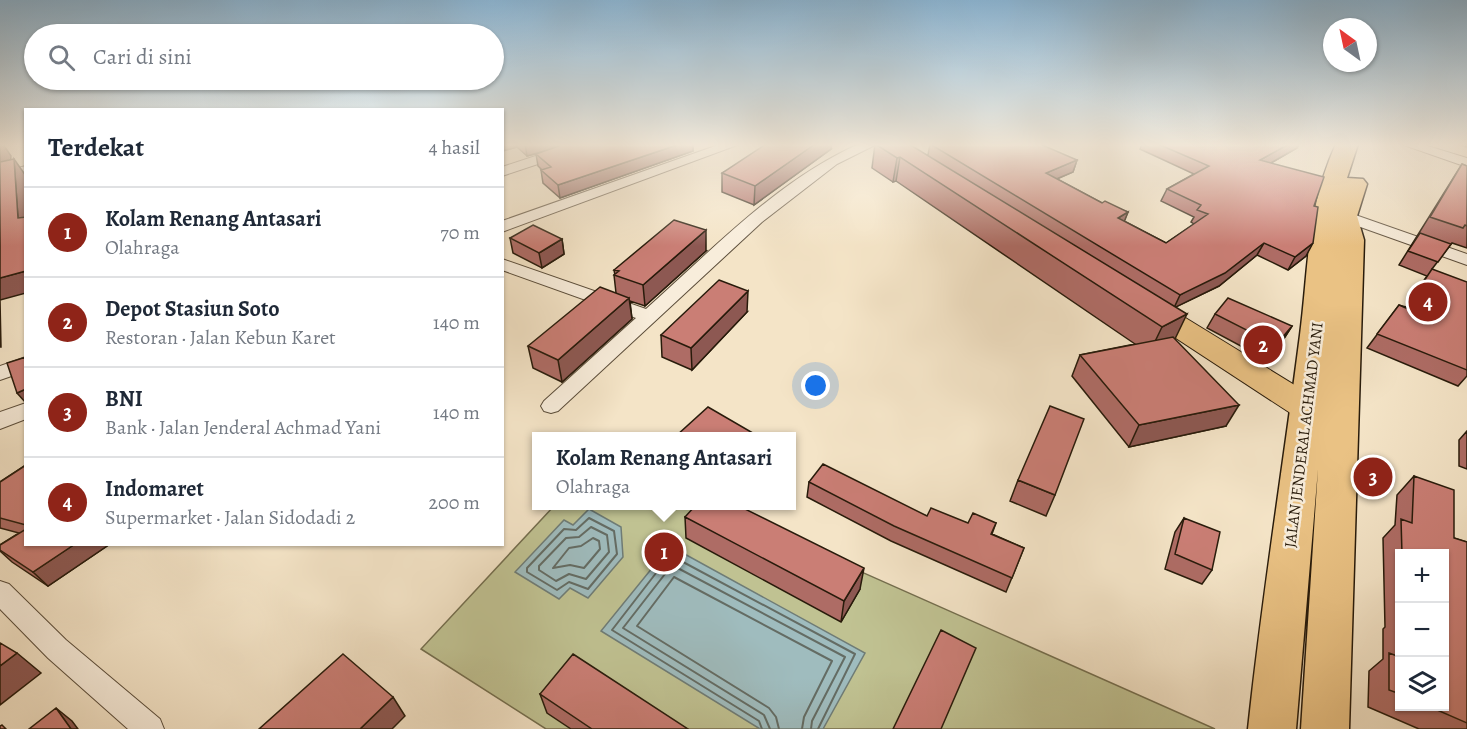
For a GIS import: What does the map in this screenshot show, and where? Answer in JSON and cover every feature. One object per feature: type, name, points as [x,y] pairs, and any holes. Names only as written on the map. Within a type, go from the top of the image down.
[{"type":"highway","name":"JALAN JENDERAL ACHMAD YANI","points":[[1272,729],[1282,607],[1318,314],[1323,230],[1335,178]]},
{"type":"highway","points":[[1344,216],[1358,178]]},
{"type":"highway","name":"JALAN JENDERAL ACHMAD YANI","points":[[1325,729],[1341,376],[1350,240],[1344,216]]},
{"type":"main road","points":[[1118,288],[1307,408]]},
{"type":"street","points":[[504,226],[638,178]]},
{"type":"street","points":[[551,406],[784,196],[809,178]]},
{"type":"street","points":[[1344,216],[1467,260]]},
{"type":"street","points":[[504,265],[649,316]]},
{"type":"street","points":[[0,373],[24,364]]},
{"type":"street","points":[[0,420],[24,411]]},
{"type":"street","points":[[0,592],[57,649],[150,729]]},
{"type":"green space","points":[[550,510],[722,510],[1215,729],[546,729],[421,649]]},
{"type":"water","points":[[591,510],[621,527],[623,557],[588,598],[570,588],[559,599],[515,572],[564,520],[573,525]]},
{"type":"water","points":[[670,546],[865,653],[823,729],[760,729],[601,631]]},
{"type":"building","points":[[0,178],[15,178],[18,218],[24,217],[24,272],[0,278]]},
{"type":"building","points":[[550,178],[579,178],[558,185]]},
{"type":"building","points":[[735,178],[766,178],[755,186]]},
{"type":"building","points":[[932,178],[965,178],[1187,314],[1162,327]]},
{"type":"building","points":[[986,178],[1055,178],[1102,203],[1105,201],[1128,212],[1118,218],[1166,243],[1208,214],[1197,210],[1201,205],[1167,189],[1187,178],[1324,178],[1314,206],[1318,207],[1313,243],[1295,257],[1264,243],[1225,273],[1180,295]]},
{"type":"building","points":[[1454,178],[1467,178],[1467,226],[1463,228],[1430,217]]},
{"type":"building","points":[[674,220],[706,230],[643,285],[614,275],[619,271],[614,270]]},
{"type":"building","points":[[533,225],[562,239],[539,253],[510,238]]},
{"type":"building","points":[[1420,233],[1451,244],[1438,262],[1408,251]]},
{"type":"building","points":[[1432,269],[1467,282],[1467,370],[1377,334],[1399,305],[1406,308]]},
{"type":"building","points":[[719,280],[748,291],[691,348],[661,335]]},
{"type":"building","points":[[600,287],[629,298],[558,360],[528,346]]},
{"type":"building","points":[[1228,298],[1292,326],[1276,345],[1215,314]]},
{"type":"building","points":[[1173,337],[1239,405],[1139,425],[1080,355]]},
{"type":"building","points":[[24,358],[24,390],[17,393],[7,363]]},
{"type":"building","points":[[1050,406],[1084,419],[1055,495],[1018,480]]},
{"type":"building","points":[[708,407],[751,432],[680,432]]},
{"type":"building","points":[[823,464],[927,516],[931,508],[968,523],[973,513],[996,523],[991,534],[1024,548],[1012,578],[894,526],[809,482]]},
{"type":"building","points":[[24,466],[24,524],[0,518],[0,482]]},
{"type":"building","points":[[1414,476],[1454,490],[1454,538],[1467,542],[1467,723],[1439,711],[1449,711],[1449,549],[1402,549],[1401,519],[1412,523]]},
{"type":"building","points":[[691,510],[747,510],[864,568],[844,601],[685,517]]},
{"type":"building","points":[[1184,518],[1220,532],[1212,570],[1175,554]]},
{"type":"building","points":[[24,530],[24,546],[72,546],[33,572],[0,550],[0,545]]},
{"type":"building","points":[[941,630],[976,648],[941,729],[893,729]]},
{"type":"building","points":[[0,643],[17,653],[0,666]]},
{"type":"building","points":[[1389,653],[1395,655],[1395,692],[1389,690]]},
{"type":"building","points":[[343,654],[393,697],[360,729],[259,729]]},
{"type":"building","points":[[573,654],[688,729],[592,729],[540,694]]},
{"type":"building","points":[[56,708],[71,729],[29,729]]},
{"type":"place","name":"Indomaret","points":[[1428,302]]},
{"type":"place","name":"Depot Stasiun Soto","points":[[1263,345]]},
{"type":"place","name":"BNI","points":[[1373,477]]},
{"type":"place","name":"Kolam Renang Antasari","points":[[664,552]]}]
